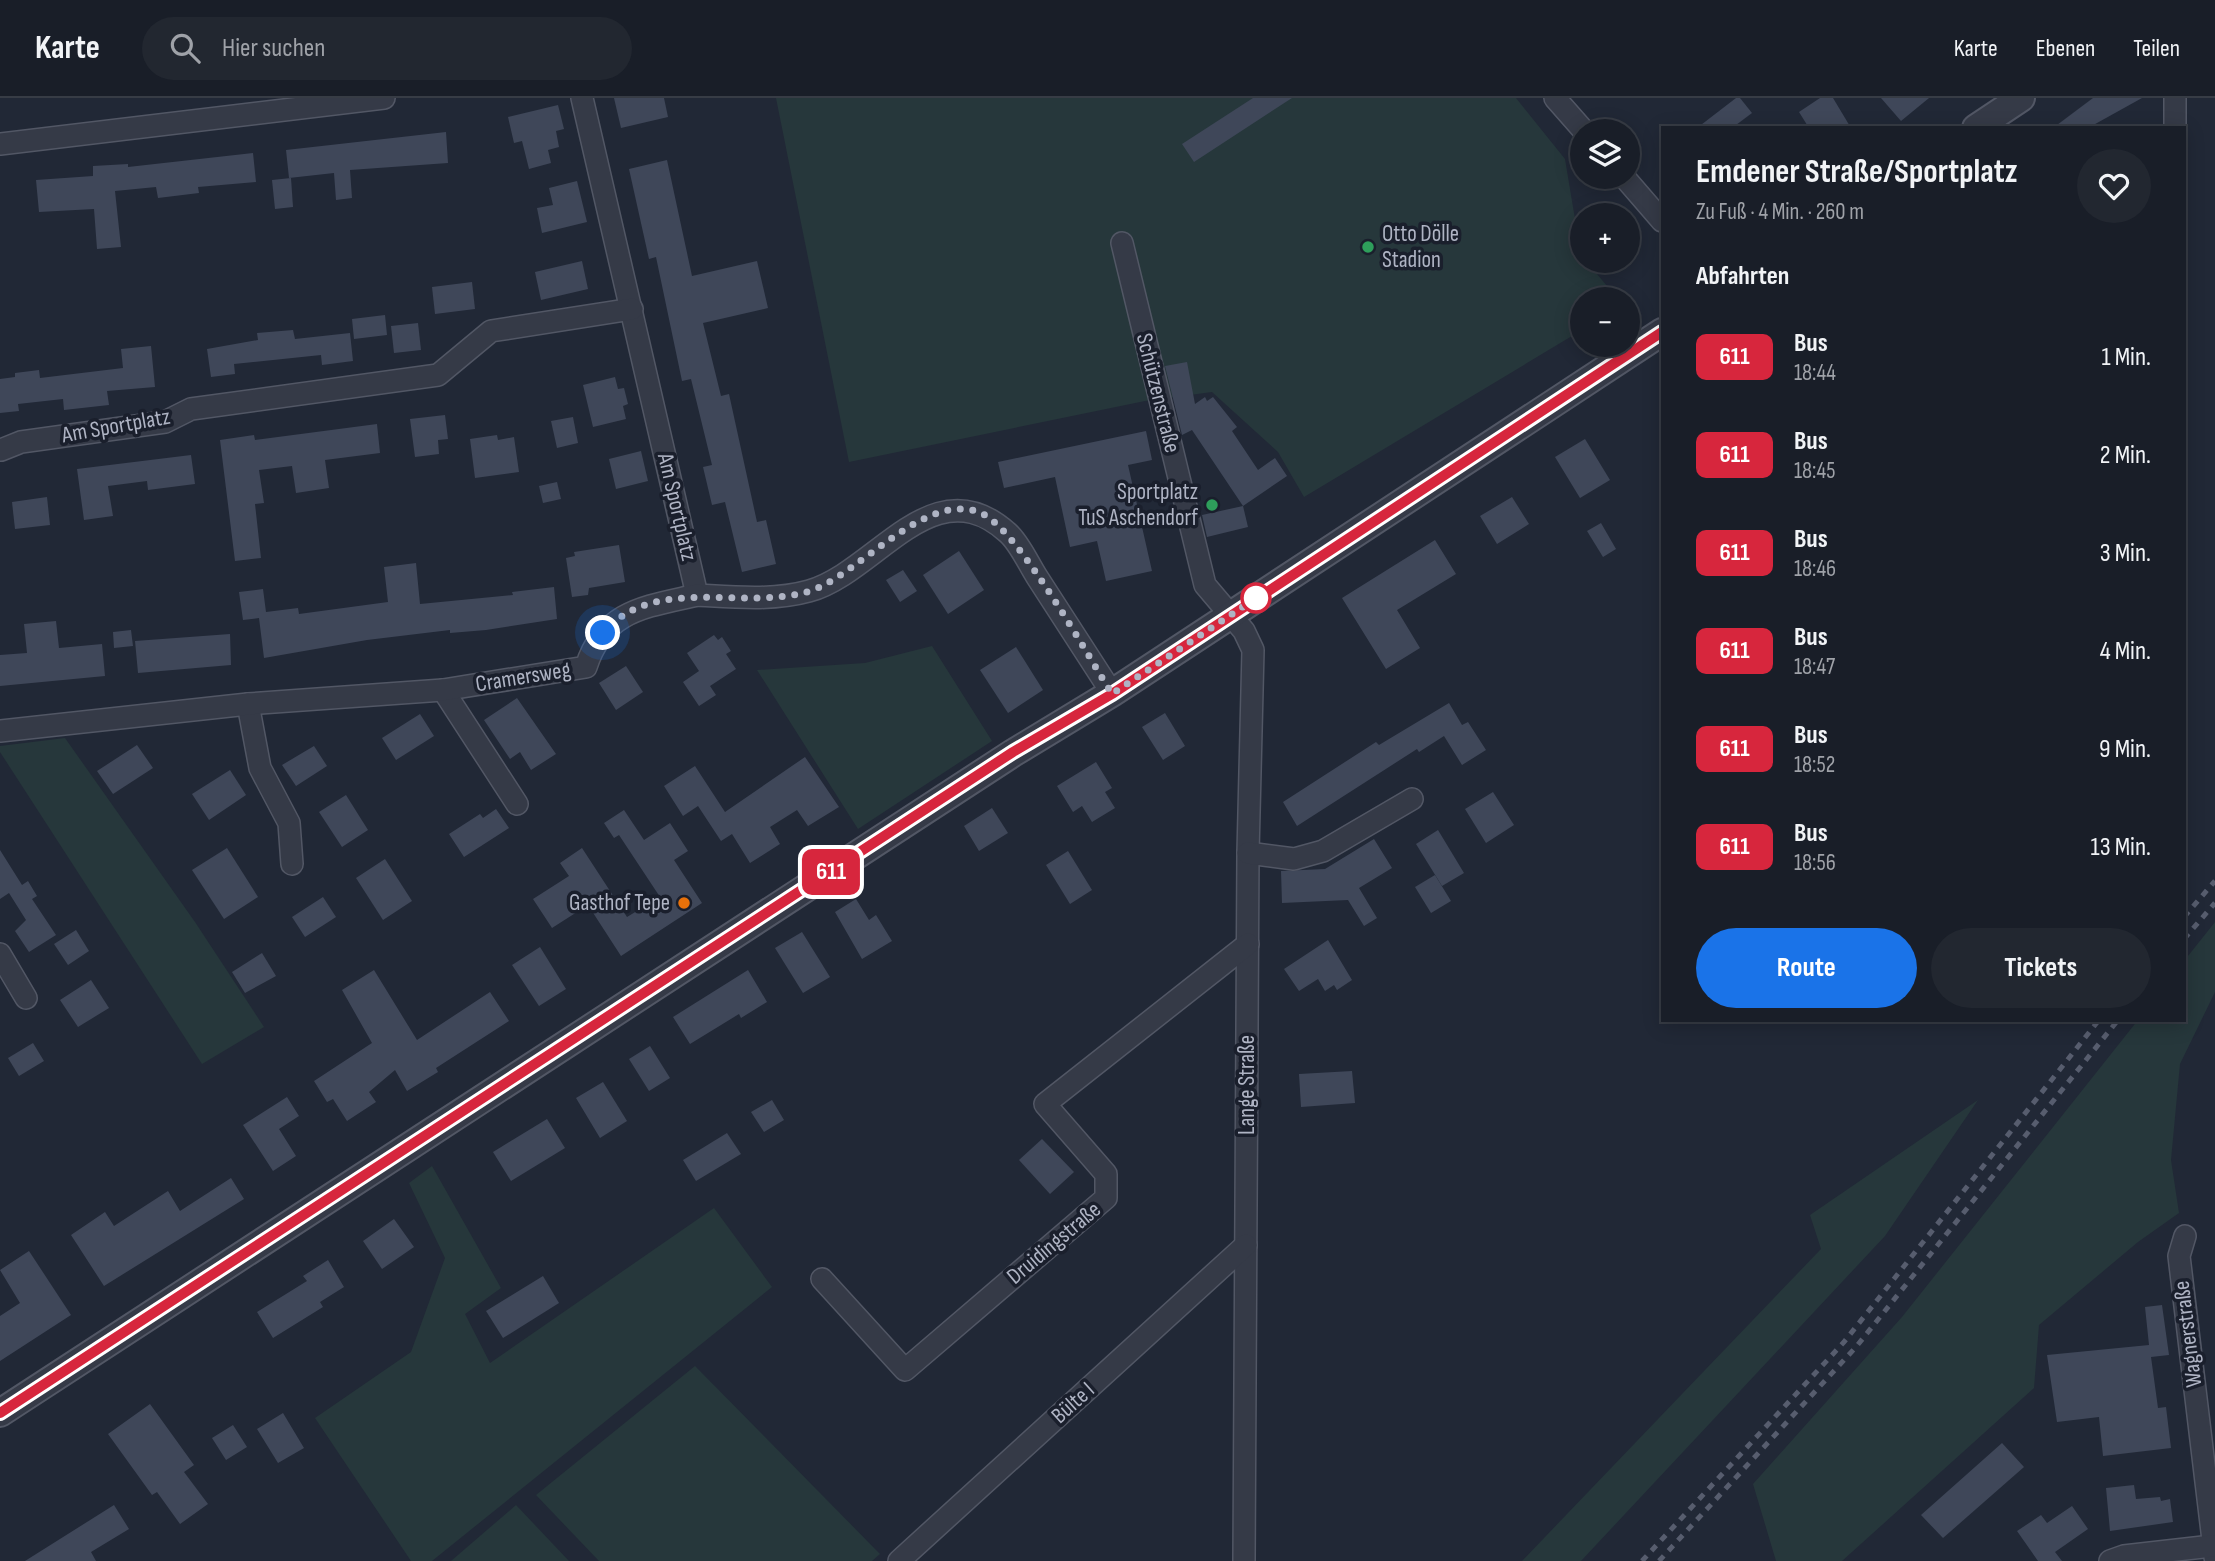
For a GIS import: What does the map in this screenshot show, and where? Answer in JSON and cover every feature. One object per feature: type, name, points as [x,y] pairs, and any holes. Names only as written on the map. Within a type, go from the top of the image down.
[{"type":"street","points":[[0,144],[384,98]]},
{"type":"street","name":"Am Sportplatz","points":[[582,98],[697,595]]},
{"type":"street","points":[[1555,98],[1573,119]]},
{"type":"street","points":[[1979,126],[2021,98]]},
{"type":"street","points":[[2175,98],[2175,126]]},
{"type":"street","points":[[1634,189],[1661,220]]},
{"type":"street","name":"Schützenstraße","points":[[1122,243],[1205,585],[1230,615]]},
{"type":"street","name":"Am Sportplatz","points":[[1,450],[21,442],[165,422],[191,409],[438,374],[491,331],[632,309]]},
{"type":"street","points":[[0,1413],[1013,752],[1112,694],[1661,333]]},
{"type":"street","points":[[697,595],[754,598],[810,591],[861,562],[913,522],[954,510],[982,513],[1010,534],[1112,694]]},
{"type":"street","name":"Cramersweg","points":[[0,731],[248,704],[443,690],[586,667],[593,644],[612,622],[639,608],[697,595]]},
{"type":"street","name":"Lange Straße","points":[[1230,615],[1244,631],[1253,650],[1248,853],[1244,1561]]},
{"type":"street","name":"Cramersweg","points":[[443,690],[517,804]]},
{"type":"street","points":[[248,704],[260,768],[289,824],[292,864]]},
{"type":"street","points":[[1248,853],[1294,859],[1323,851],[1412,799]]},
{"type":"street","name":"Druidingstraße","points":[[822,1279],[905,1370],[1106,1198],[1107,1174],[1045,1104],[1248,944]]},
{"type":"street","points":[[0,954],[26,999]]},
{"type":"street","name":"Wagnerstraße","points":[[2185,1236],[2179,1256],[2213,1551]]},
{"type":"street","name":"Bülte I","points":[[900,1561],[1246,1245]]},
{"type":"street","points":[[2110,1561],[2124,1556],[2213,1551]]},
{"type":"shaded area","points":[[776,98],[1516,98],[1565,159],[1572,203],[1570,203],[1570,273],[1596,273],[1608,287],[1570,287],[1570,337],[1304,497],[1278,452],[1212,392],[1145,401],[849,462]]},
{"type":"shaded area","points":[[932,646],[992,741],[858,829],[757,670],[865,663]]},
{"type":"shaded area","points":[[65,738],[195,922],[264,1027],[202,1064],[0,752],[0,746]]},
{"type":"shaded area","points":[[2215,922],[2215,992],[2180,1064],[2171,1160],[2179,1213],[2138,1242],[2039,1325],[2034,1388],[1842,1561],[1776,1561],[1753,1484],[1902,1317],[2136,1022],[2186,1022],[2186,958]]},
{"type":"shaded area","points":[[1978,1100],[1885,1236],[1581,1561],[1522,1561],[1821,1249],[1810,1215]]},
{"type":"shaded area","points":[[432,1166],[501,1288],[465,1314],[490,1363],[714,1208],[772,1287],[432,1561],[411,1561],[315,1418],[411,1352],[445,1258],[409,1183]]},
{"type":"shaded area","points":[[695,1366],[880,1554],[872,1561],[599,1561],[536,1495]]},
{"type":"shaded area","points":[[516,1505],[569,1561],[451,1561]]},
{"type":"building","points":[[614,98],[664,98],[668,117],[621,128]]},
{"type":"building","points":[[1253,98],[1292,98],[1194,162],[1182,144]]},
{"type":"building","points":[[1736,98],[1740,98],[1752,113],[1735,126],[1700,126]]},
{"type":"building","points":[[1820,98],[1833,98],[1850,126],[1808,126],[1799,112]]},
{"type":"building","points":[[1881,98],[1929,98],[1901,121]]},
{"type":"building","points":[[2093,98],[2142,98],[2092,126],[2056,126]]},
{"type":"building","points":[[558,105],[564,129],[556,131],[559,147],[548,150],[551,163],[529,169],[522,141],[514,143],[508,117]]},
{"type":"building","points":[[446,132],[448,163],[350,170],[352,198],[336,200],[334,173],[289,178],[286,150]]},
{"type":"building","points":[[253,153],[256,182],[198,187],[199,193],[158,198],[156,187],[115,191],[121,247],[97,249],[94,209],[39,212],[36,180],[93,176],[93,166],[128,164],[128,167]]},
{"type":"building","points":[[667,160],[692,276],[757,261],[768,308],[703,323],[721,396],[729,394],[757,522],[766,520],[776,564],[742,572],[725,502],[712,505],[703,467],[712,465],[691,379],[682,381],[656,257],[649,259],[629,169]]},
{"type":"building","points":[[291,178],[293,207],[275,209],[272,180]]},
{"type":"building","points":[[577,181],[587,222],[542,233],[537,208],[553,205],[549,188]]},
{"type":"building","points":[[582,261],[588,289],[541,300],[535,272]]},
{"type":"building","points":[[472,282],[475,309],[435,314],[432,287]]},
{"type":"building","points":[[385,315],[387,335],[354,339],[352,319]]},
{"type":"building","points":[[418,323],[421,350],[394,353],[391,326]]},
{"type":"building","points":[[293,330],[295,339],[350,333],[353,361],[322,365],[321,355],[234,364],[235,374],[211,377],[207,349],[258,340],[257,333]]},
{"type":"building","points":[[151,346],[155,387],[107,391],[109,405],[64,410],[63,399],[18,404],[19,411],[0,413],[0,379],[15,377],[15,373],[39,370],[40,378],[123,368],[121,349]]},
{"type":"building","points":[[1187,362],[1195,404],[1205,397],[1207,401],[1213,397],[1237,427],[1232,431],[1258,470],[1275,458],[1287,476],[1243,506],[1192,430],[1182,435],[1165,366]]},
{"type":"building","points":[[615,377],[618,389],[624,388],[628,404],[623,406],[626,419],[593,427],[583,385]]},
{"type":"building","points":[[445,415],[448,439],[438,440],[439,454],[415,457],[410,419]]},
{"type":"building","points":[[573,417],[578,443],[557,448],[551,421]]},
{"type":"building","points":[[377,424],[380,453],[325,460],[329,488],[296,493],[292,466],[259,470],[264,503],[255,504],[261,558],[235,561],[220,440],[254,435],[255,440]]},
{"type":"building","points":[[1146,431],[1152,460],[1128,465],[1152,571],[1106,581],[1097,541],[1070,547],[1055,477],[1004,488],[998,462]]},
{"type":"building","points":[[497,435],[498,440],[514,437],[519,472],[475,478],[470,439]]},
{"type":"building","points":[[1585,439],[1610,480],[1580,498],[1555,457]]},
{"type":"building","points":[[641,451],[648,481],[616,489],[609,459]]},
{"type":"building","points":[[191,455],[195,484],[148,490],[147,481],[108,486],[113,516],[84,520],[77,469]]},
{"type":"building","points":[[557,482],[561,499],[543,503],[539,486]]},
{"type":"building","points":[[47,497],[50,525],[15,529],[12,502]]},
{"type":"building","points":[[1512,497],[1529,524],[1497,544],[1480,516]]},
{"type":"building","points":[[1243,506],[1248,527],[1207,537],[1202,515]]},
{"type":"building","points":[[1601,523],[1616,549],[1603,557],[1587,531]]},
{"type":"building","points":[[1435,540],[1456,574],[1397,610],[1420,648],[1386,669],[1342,598]]},
{"type":"building","points":[[619,545],[625,582],[589,588],[588,595],[572,597],[566,558],[575,556],[574,552]]},
{"type":"building","points":[[959,551],[984,590],[948,614],[923,575]]},
{"type":"building","points":[[416,563],[420,604],[513,595],[512,592],[554,587],[557,619],[486,630],[450,633],[450,630],[367,640],[264,658],[259,618],[243,620],[239,592],[263,589],[266,612],[298,608],[299,614],[388,602],[384,567]]},
{"type":"building","points":[[903,570],[917,591],[900,602],[886,580]]},
{"type":"building","points":[[56,621],[59,648],[102,644],[105,676],[0,686],[0,655],[27,653],[24,624]]},
{"type":"building","points":[[131,630],[133,646],[114,648],[113,632]]},
{"type":"building","points":[[230,634],[231,665],[138,673],[135,641]]},
{"type":"building","points":[[714,635],[718,640],[722,637],[731,651],[726,654],[736,669],[710,686],[716,695],[699,706],[683,682],[699,671],[687,653]]},
{"type":"building","points":[[1016,647],[1043,690],[1008,713],[980,670]]},
{"type":"building","points":[[626,666],[643,692],[616,710],[599,683]]},
{"type":"building","points":[[517,698],[556,754],[531,770],[520,752],[510,759],[484,720]]},
{"type":"building","points":[[1449,703],[1462,725],[1468,722],[1486,750],[1462,765],[1444,736],[1419,752],[1417,749],[1297,826],[1283,802],[1376,742],[1379,745]]},
{"type":"building","points":[[1165,713],[1185,746],[1163,760],[1142,727]]},
{"type":"building","points":[[420,714],[434,736],[396,760],[382,738]]},
{"type":"building","points":[[137,745],[153,768],[113,794],[97,771]]},
{"type":"building","points":[[314,746],[327,766],[296,786],[282,765]]},
{"type":"building","points":[[805,757],[839,807],[808,826],[797,810],[770,827],[780,844],[750,863],[732,834],[721,841],[698,806],[683,816],[664,786],[695,766],[725,812]]},
{"type":"building","points":[[1096,762],[1112,788],[1105,792],[1115,808],[1092,822],[1082,806],[1073,812],[1057,786]]},
{"type":"building","points":[[230,770],[246,795],[209,820],[192,794]]},
{"type":"building","points":[[1493,792],[1514,825],[1486,843],[1465,809]]},
{"type":"building","points":[[346,795],[368,830],[342,847],[319,812]]},
{"type":"building","points":[[992,808],[1008,833],[979,851],[964,826]]},
{"type":"building","points":[[496,809],[509,828],[464,857],[449,834],[480,814],[483,818]]},
{"type":"building","points":[[624,810],[644,840],[670,823],[688,851],[674,860],[702,903],[621,956],[588,905],[552,928],[533,899],[569,876],[560,863],[582,848],[627,917],[660,897],[619,835],[614,838],[604,823]]},
{"type":"building","points":[[1438,830],[1464,873],[1442,886],[1416,844]]},
{"type":"building","points":[[1374,839],[1392,868],[1359,888],[1377,918],[1364,926],[1348,900],[1282,903],[1281,871],[1325,869]]},
{"type":"building","points":[[227,848],[258,897],[224,919],[192,870]]},
{"type":"building","points":[[0,850],[22,885],[28,881],[37,896],[32,899],[56,935],[29,952],[15,931],[26,920],[9,893],[0,899]]},
{"type":"building","points":[[1068,851],[1092,890],[1070,904],[1046,865]]},
{"type":"building","points":[[385,859],[412,901],[383,920],[356,878]]},
{"type":"building","points":[[1435,875],[1451,901],[1431,913],[1415,887]]},
{"type":"building","points":[[323,897],[336,917],[305,937],[292,917]]},
{"type":"building","points":[[856,899],[869,920],[876,915],[892,941],[862,959],[835,912]]},
{"type":"building","points":[[76,930],[89,951],[68,965],[54,944]]},
{"type":"building","points":[[802,932],[830,977],[803,993],[775,948]]},
{"type":"building","points":[[1328,940],[1352,980],[1337,990],[1334,985],[1325,991],[1318,979],[1299,991],[1284,969]]},
{"type":"building","points":[[540,947],[566,989],[539,1006],[512,965]]},
{"type":"building","points":[[262,953],[276,976],[245,993],[232,972]]},
{"type":"building","points":[[374,970],[417,1040],[490,992],[509,1021],[436,1068],[438,1072],[407,1091],[395,1070],[369,1092],[376,1102],[347,1121],[333,1099],[327,1102],[314,1081],[372,1043],[342,990]]},
{"type":"building","points":[[748,970],[767,1002],[741,1018],[739,1014],[690,1044],[673,1017]]},
{"type":"building","points":[[91,980],[109,1008],[78,1027],[60,1000]]},
{"type":"building","points":[[33,1043],[44,1061],[19,1076],[8,1058]]},
{"type":"building","points":[[650,1046],[670,1078],[649,1091],[629,1059]]},
{"type":"building","points":[[1352,1071],[1355,1103],[1301,1107],[1299,1074]]},
{"type":"building","points":[[603,1082],[627,1121],[600,1138],[576,1098]]},
{"type":"building","points":[[287,1097],[299,1116],[279,1129],[296,1156],[273,1171],[243,1125]]},
{"type":"building","points":[[772,1100],[784,1120],[764,1132],[751,1112]]},
{"type":"building","points":[[547,1119],[565,1148],[511,1181],[493,1152]]},
{"type":"building","points":[[727,1133],[741,1154],[696,1181],[683,1160]]},
{"type":"building","points":[[1042,1139],[1074,1172],[1050,1194],[1019,1160]]},
{"type":"building","points":[[231,1178],[244,1199],[104,1286],[71,1235],[105,1212],[114,1226],[168,1191],[180,1211]]},
{"type":"building","points":[[394,1219],[414,1247],[382,1269],[363,1241]]},
{"type":"building","points":[[29,1251],[71,1315],[0,1361],[0,1316],[20,1303],[0,1270]]},
{"type":"building","points":[[328,1260],[344,1287],[320,1302],[323,1307],[273,1338],[257,1312],[307,1281],[303,1276]]},
{"type":"building","points":[[543,1276],[559,1303],[503,1338],[486,1311]]},
{"type":"building","points":[[2162,1305],[2169,1355],[2151,1357],[2158,1408],[2166,1407],[2171,1448],[2103,1456],[2099,1417],[2057,1422],[2047,1355],[2149,1345],[2145,1307]]},
{"type":"building","points":[[150,1404],[194,1465],[184,1472],[208,1504],[180,1524],[157,1492],[152,1495],[108,1434]]},
{"type":"building","points":[[283,1413],[304,1448],[278,1463],[257,1429]]},
{"type":"building","points":[[233,1425],[247,1447],[226,1460],[212,1438]]},
{"type":"building","points":[[2002,1443],[2024,1467],[1943,1538],[1921,1515]]},
{"type":"building","points":[[2134,1485],[2136,1499],[2170,1499],[2173,1522],[2110,1531],[2106,1488]]},
{"type":"building","points":[[114,1505],[129,1529],[91,1552],[96,1561],[25,1561]]},
{"type":"building","points":[[2072,1506],[2088,1529],[2055,1552],[2062,1561],[2038,1561],[2017,1531],[2041,1515],[2047,1523]]},
{"type":"railway","points":[[2186,915],[2215,881]]},
{"type":"railway","points":[[2186,937],[2215,903]]},
{"type":"railway","points":[[1642,1561],[1844,1342],[2097,1022]]},
{"type":"railway","points":[[1659,1561],[1856,1347],[2116,1022]]},
{"type":"bus line","name":"611","points":[[0,1413],[1013,752],[1112,694],[1661,333]]},
{"type":"place","name":"Otto Dölle Stadion","points":[[1368,247]]},
{"type":"place","name":"Sportplatz TuS Aschendorf","points":[[1212,505]]},
{"type":"place","name":"Gasthof Tepe","points":[[684,903]]},
{"type":"route","points":[[603,633],[612,622],[639,608],[697,595],[754,598],[810,591],[861,562],[913,522],[954,510],[982,513],[1010,534],[1112,694],[1256,598]]}]
